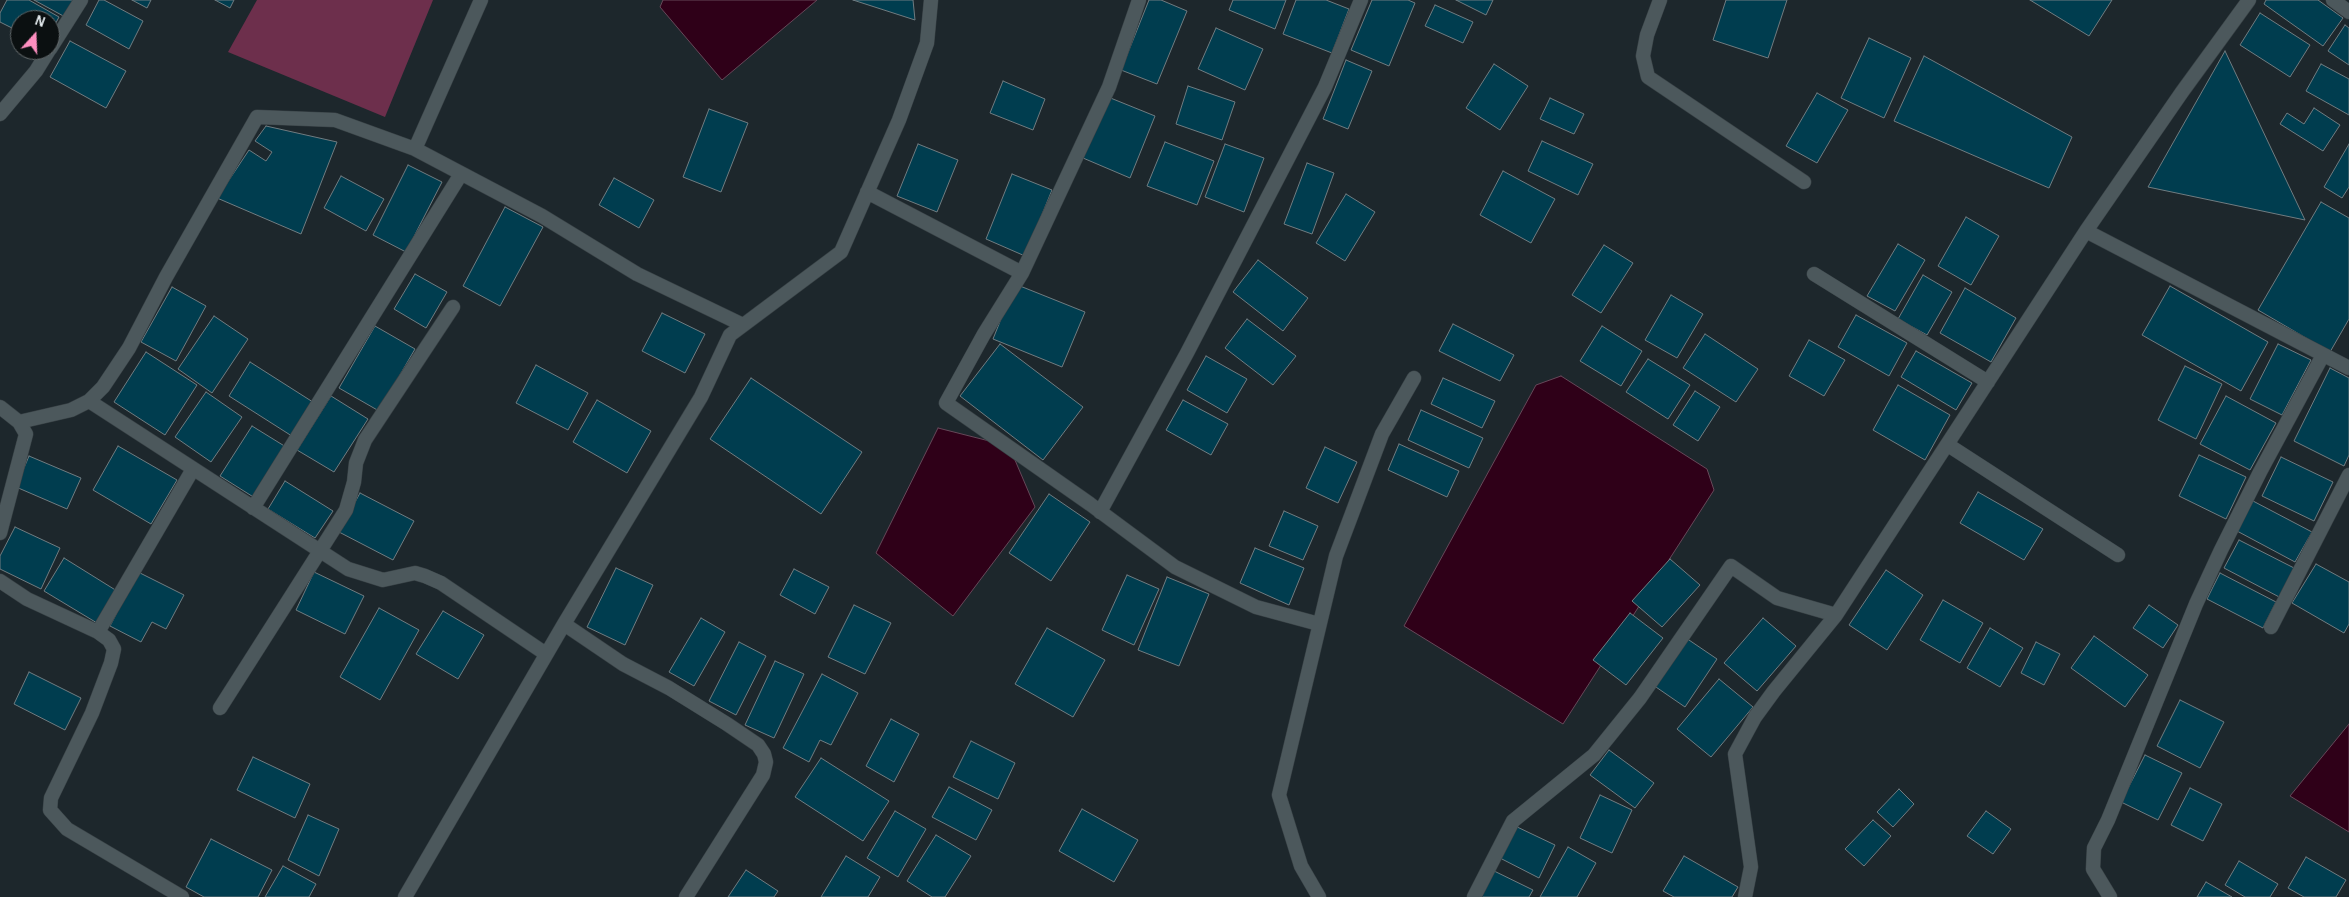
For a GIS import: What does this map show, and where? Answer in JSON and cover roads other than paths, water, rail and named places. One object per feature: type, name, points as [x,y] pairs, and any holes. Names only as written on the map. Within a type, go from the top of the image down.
[{"type":"street","points":[[60,33],[81,0]]},
{"type":"street","points":[[415,149],[481,0]]},
{"type":"street","points":[[405,897],[546,654],[701,397],[730,335],[841,252],[899,120],[927,43],[931,0]]},
{"type":"street","points":[[1139,0],[1109,87],[1022,273],[984,334],[946,403],[1175,567],[1256,607],[1319,624]]},
{"type":"street","points":[[1100,512],[1187,353],[1325,87],[1361,0]]},
{"type":"street","points":[[1660,0],[1647,35],[1643,56],[1648,77],[1804,182]]},
{"type":"street","points":[[1745,897],[1751,867],[1735,754],[1755,717],[1836,616],[2086,231],[2182,92],[2249,0]]},
{"type":"street","points":[[2333,0],[2349,12]]},
{"type":"street","points":[[0,114],[43,60]]},
{"type":"street","points":[[20,422],[71,410],[89,401],[102,387],[129,348],[166,276],[257,117],[335,120],[415,149],[542,216],[637,274],[743,325]]},
{"type":"street","points":[[253,508],[461,174]]},
{"type":"street","points":[[867,192],[1022,273]]},
{"type":"street","points":[[2086,231],[2349,368]]},
{"type":"street","points":[[1814,274],[1988,382]]},
{"type":"street","points":[[220,708],[346,510],[354,482],[356,463],[365,440],[453,307]]},
{"type":"street","points":[[2110,897],[2093,869],[2094,848],[2108,820],[2196,604],[2221,550],[2260,472],[2323,356]]},
{"type":"street","points":[[1319,897],[1301,866],[1280,795],[1336,556],[1382,434],[1414,378]]},
{"type":"street","points":[[89,401],[348,569],[383,580],[415,573],[425,576],[441,583],[546,654]]},
{"type":"street","points":[[0,407],[20,422],[26,434],[0,533]]},
{"type":"street","points":[[1948,445],[2118,555]]},
{"type":"street","points":[[98,632],[193,469]]},
{"type":"street","points":[[2271,627],[2349,475]]},
{"type":"street","points":[[1474,897],[1514,821],[1594,755],[1640,698],[1731,566],[1777,598],[1836,616]]},
{"type":"street","points":[[0,581],[27,599],[98,632],[110,640],[114,649],[111,663],[92,713],[51,798],[50,810],[67,829],[182,897]]},
{"type":"street","points":[[564,624],[623,664],[669,688],[727,724],[758,745],[764,754],[766,762],[764,775],[686,897]]}]
